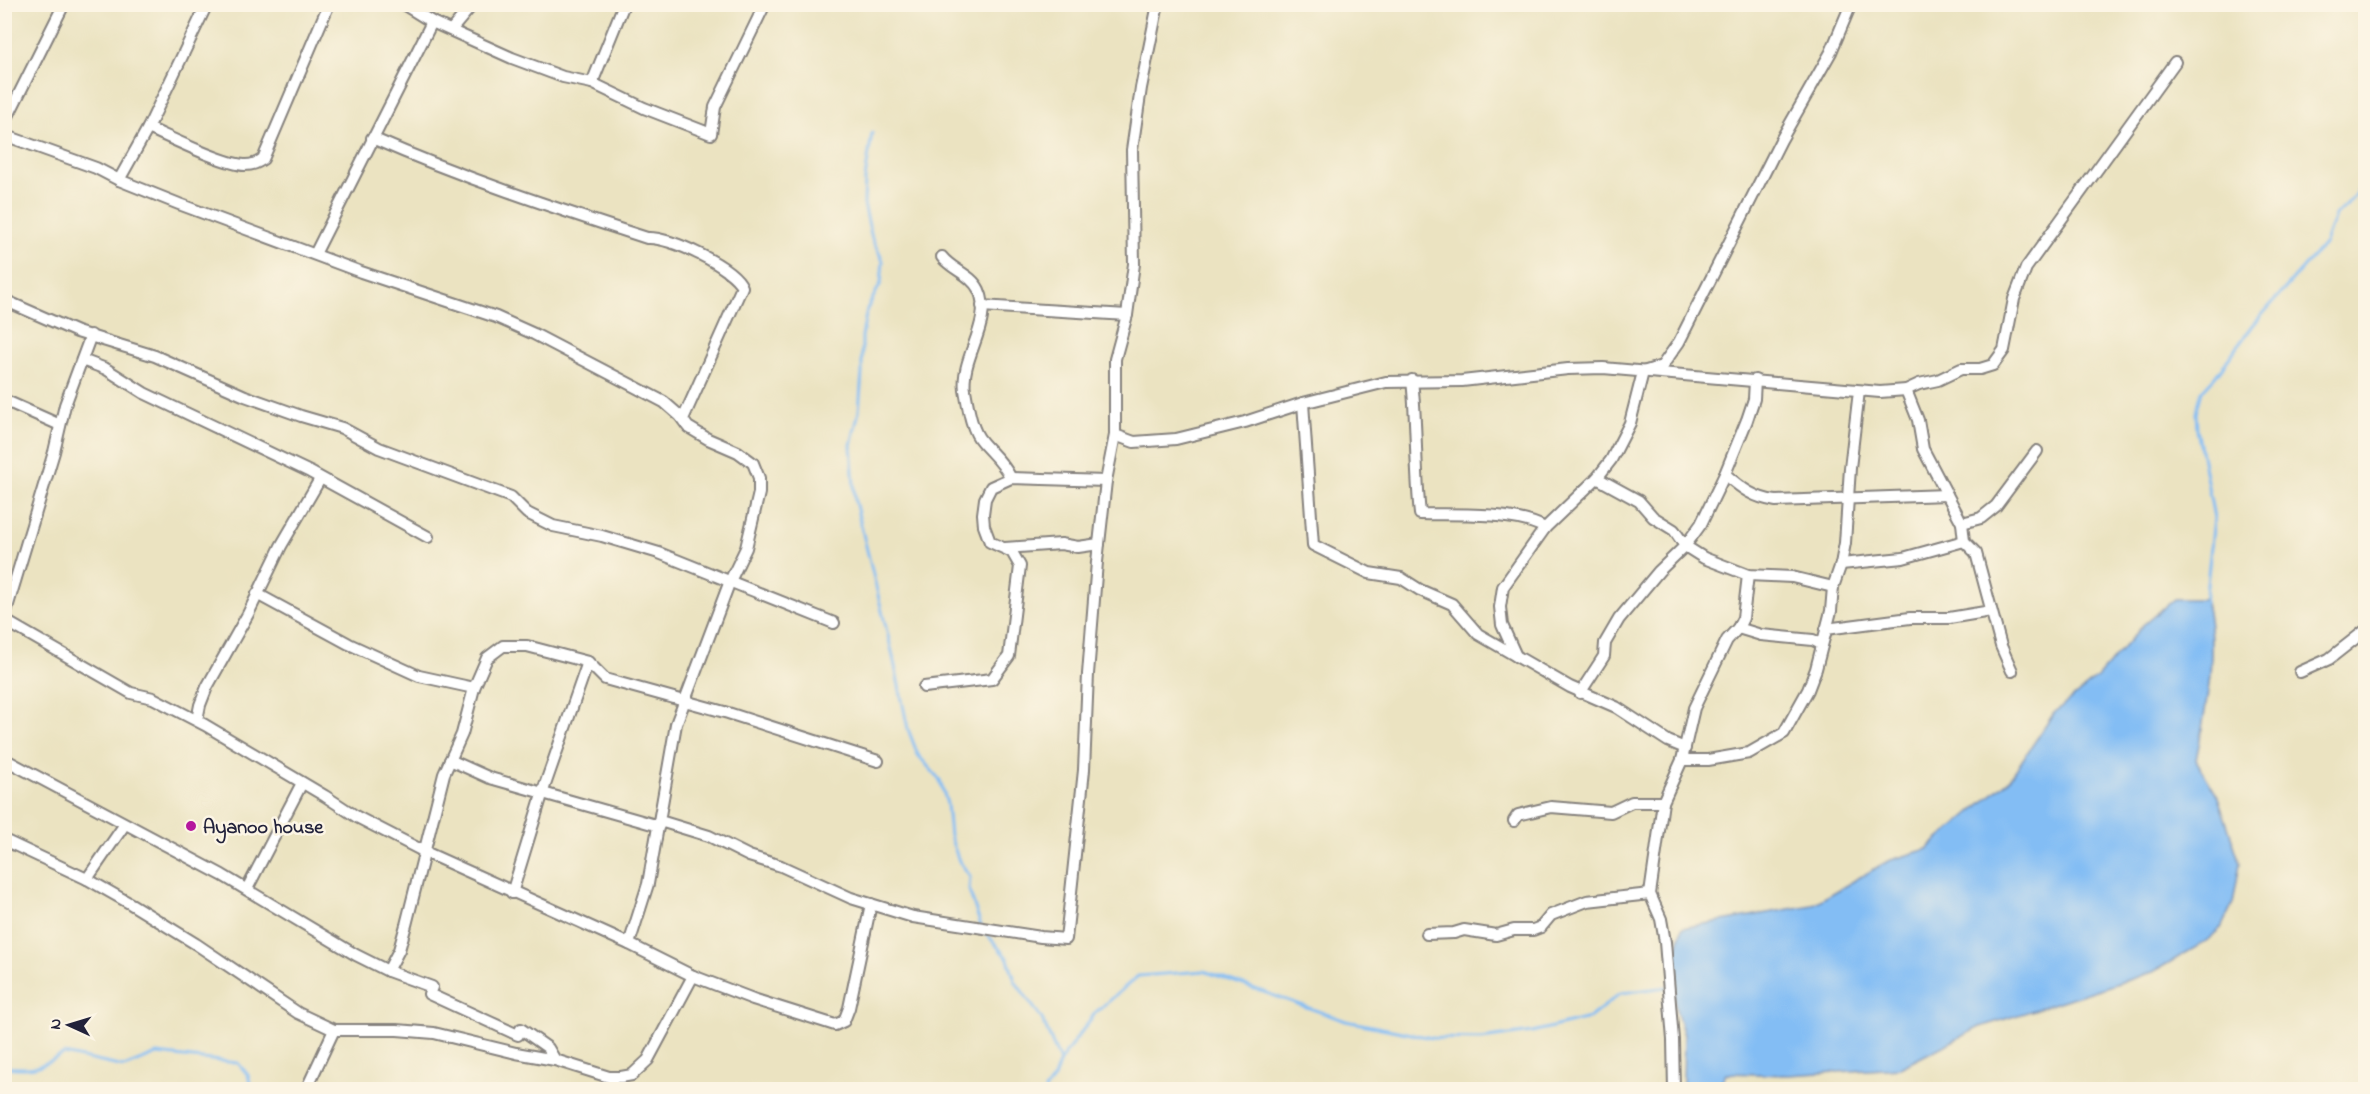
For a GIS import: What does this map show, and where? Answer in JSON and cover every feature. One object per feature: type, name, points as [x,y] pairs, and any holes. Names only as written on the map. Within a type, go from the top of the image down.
[{"type":"street","points":[[4,124],[64,4]]},
{"type":"street","points":[[119,180],[148,128],[207,4]]},
{"type":"street","points":[[148,128],[222,159],[243,165],[256,164],[263,159],[329,4]]},
{"type":"street","points":[[403,4],[432,22],[452,29],[512,58],[563,77],[592,83],[644,108],[711,134],[715,107],[765,4]]},
{"type":"street","points":[[452,29],[473,4]]},
{"type":"street","points":[[592,83],[624,4]]},
{"type":"street","points":[[450,760],[490,778],[709,836],[749,856],[781,866],[851,898],[913,917],[1066,939],[1084,770],[1088,674],[1099,544],[1106,482],[1115,435],[1115,359],[1127,315],[1134,264],[1132,150],[1141,88],[1158,4]]},
{"type":"street","points":[[1643,372],[1662,366],[1679,342],[1781,140],[1831,52],[1851,4]]},
{"type":"street","points":[[315,254],[432,22]]},
{"type":"street","points":[[1115,435],[1134,442],[1176,439],[1245,423],[1303,403],[1386,382],[1462,381],[1568,369],[1604,368],[1859,391],[1906,390],[1919,384],[1938,380],[1961,369],[1980,369],[1993,365],[2004,350],[2014,299],[2026,268],[2175,62]]},
{"type":"street","points":[[4,135],[96,168],[119,180],[179,204],[361,272],[496,317],[534,334],[663,402],[688,427],[749,459],[758,472],[759,493],[746,548],[730,581],[676,724],[648,884],[629,944]]},
{"type":"street","points":[[372,138],[411,155],[588,218],[646,238],[654,237],[695,250],[738,279],[742,287],[682,419]]},
{"type":"street","points":[[942,256],[947,263],[961,271],[975,284],[979,291],[982,306],[980,324],[968,361],[965,387],[975,430],[981,441],[1004,463],[1011,478]]},
{"type":"street","points":[[4,300],[77,332],[155,356],[245,396],[342,428],[379,448],[511,497],[527,513],[553,526],[640,547],[834,623]]},
{"type":"street","points":[[982,306],[1127,315]]},
{"type":"street","points":[[91,335],[65,405],[4,619],[131,693],[153,698],[196,720],[267,760],[357,817],[425,852],[629,944],[693,976],[753,999],[835,1025],[844,1021],[849,1008],[871,904]]},
{"type":"street","points":[[82,360],[106,369],[144,393],[320,479],[428,537]]},
{"type":"street","points":[[1516,656],[1502,625],[1500,607],[1503,587],[1545,528],[1597,478],[1611,460],[1630,423],[1643,372]]},
{"type":"street","points":[[1412,380],[1420,514],[1499,517],[1534,522],[1545,528]]},
{"type":"street","points":[[1580,693],[1604,656],[1605,643],[1619,619],[1659,571],[1685,546],[1701,524],[1725,474],[1754,399],[1755,380]]},
{"type":"street","points":[[1906,390],[1918,420],[1923,449],[1962,523],[1964,541],[1976,553],[1986,582],[2001,646],[2012,671]]},
{"type":"street","points":[[1682,760],[1708,760],[1749,753],[1784,733],[1808,690],[1816,669],[1831,611],[1833,587],[1841,564],[1859,391]]},
{"type":"street","points":[[4,400],[60,425]]},
{"type":"street","points":[[1303,403],[1313,545],[1368,573],[1401,578],[1420,590],[1452,604],[1479,634],[1580,693],[1616,708],[1668,741],[1685,748]]},
{"type":"street","points":[[1962,523],[1981,518],[1996,506],[2037,451]]},
{"type":"street","points":[[1725,474],[1743,490],[1758,498],[1776,501],[1947,495]]},
{"type":"street","points":[[924,687],[992,679],[1009,656],[1020,566],[1012,552],[990,542],[984,526],[985,498],[991,487],[1011,478],[1106,482]]},
{"type":"street","points":[[1597,478],[1639,501],[1653,517],[1674,530],[1685,546],[1704,558],[1748,575],[1792,577],[1833,587]]},
{"type":"street","points":[[196,720],[207,687],[281,546],[320,479]]},
{"type":"street","points":[[1841,564],[1903,558],[1964,541]]},
{"type":"street","points":[[1005,548],[1061,544],[1078,547],[1099,544]]},
{"type":"street","points":[[1674,1089],[1673,1040],[1661,919],[1650,894],[1663,802],[1682,760],[1694,708],[1727,640],[1738,628],[1743,618],[1748,575]]},
{"type":"street","points":[[257,594],[349,644],[419,675],[474,688]]},
{"type":"street","points":[[1826,629],[1910,618],[1949,618],[1991,611]]},
{"type":"street","points":[[1738,628],[1761,635],[1813,640],[1821,644]]},
{"type":"street","points":[[2300,672],[2329,659],[2366,630]]},
{"type":"street","points":[[388,971],[404,933],[444,774],[462,734],[474,688],[487,658],[503,646],[527,646],[588,662],[605,679],[685,700],[878,761]]},
{"type":"street","points":[[512,893],[542,793],[588,662]]},
{"type":"street","points":[[4,759],[247,889],[388,971],[432,987],[429,994],[518,1035],[521,1029],[548,1048],[555,1060]]},
{"type":"street","points":[[247,889],[302,783]]},
{"type":"street","points":[[1514,821],[1518,815],[1551,807],[1611,812],[1632,802],[1663,802]]},
{"type":"street","points":[[87,879],[125,824]]},
{"type":"street","points":[[4,840],[87,879],[196,944],[298,1013],[334,1030],[397,1030],[434,1033],[555,1060],[609,1077],[632,1075],[648,1060],[693,976]]},
{"type":"street","points":[[1427,934],[1454,933],[1464,930],[1496,935],[1514,930],[1533,930],[1541,927],[1551,915],[1587,901],[1650,894]]},
{"type":"street","points":[[306,1089],[334,1030]]},
{"type":"water","points":[[2174,599],[2205,599],[2209,619],[2210,679],[2196,760],[2218,797],[2240,863],[2233,903],[2221,928],[2205,942],[2153,972],[1980,1027],[1900,1068],[1788,1075],[1726,1073],[1723,1080],[1713,1088],[1702,1090],[1683,1084],[1684,1035],[1675,1006],[1672,967],[1682,928],[1812,905],[1888,861],[1927,849],[2009,780],[2054,713],[2097,678],[2143,625]]},
{"type":"waterway","points":[[872,133],[865,179],[864,204],[872,239],[883,261],[881,283],[867,309],[862,336],[859,411],[851,445],[855,501],[892,652],[908,729],[918,755],[940,780],[947,804],[950,836],[959,861],[970,876],[969,890],[981,926]]},
{"type":"waterway","points":[[2205,603],[2214,518],[2197,429],[2196,413],[2202,391],[2254,324],[2325,243],[2335,215],[2346,206],[2366,181]]},
{"type":"waterway","points":[[986,933],[1008,959],[1015,981],[1042,1019],[1060,1061]]},
{"type":"waterway","points":[[1045,1090],[1054,1078],[1060,1061],[1095,1013],[1138,976],[1204,971],[1346,1021],[1432,1038],[1481,1039],[1532,1032],[1589,1018],[1621,993],[1667,987]]},
{"type":"waterway","points":[[4,1067],[36,1067],[64,1054],[124,1067],[157,1054],[238,1063],[248,1075],[252,1090]]},
{"type":"place","name":"Ayanoo house","points":[[191,826]]}]
